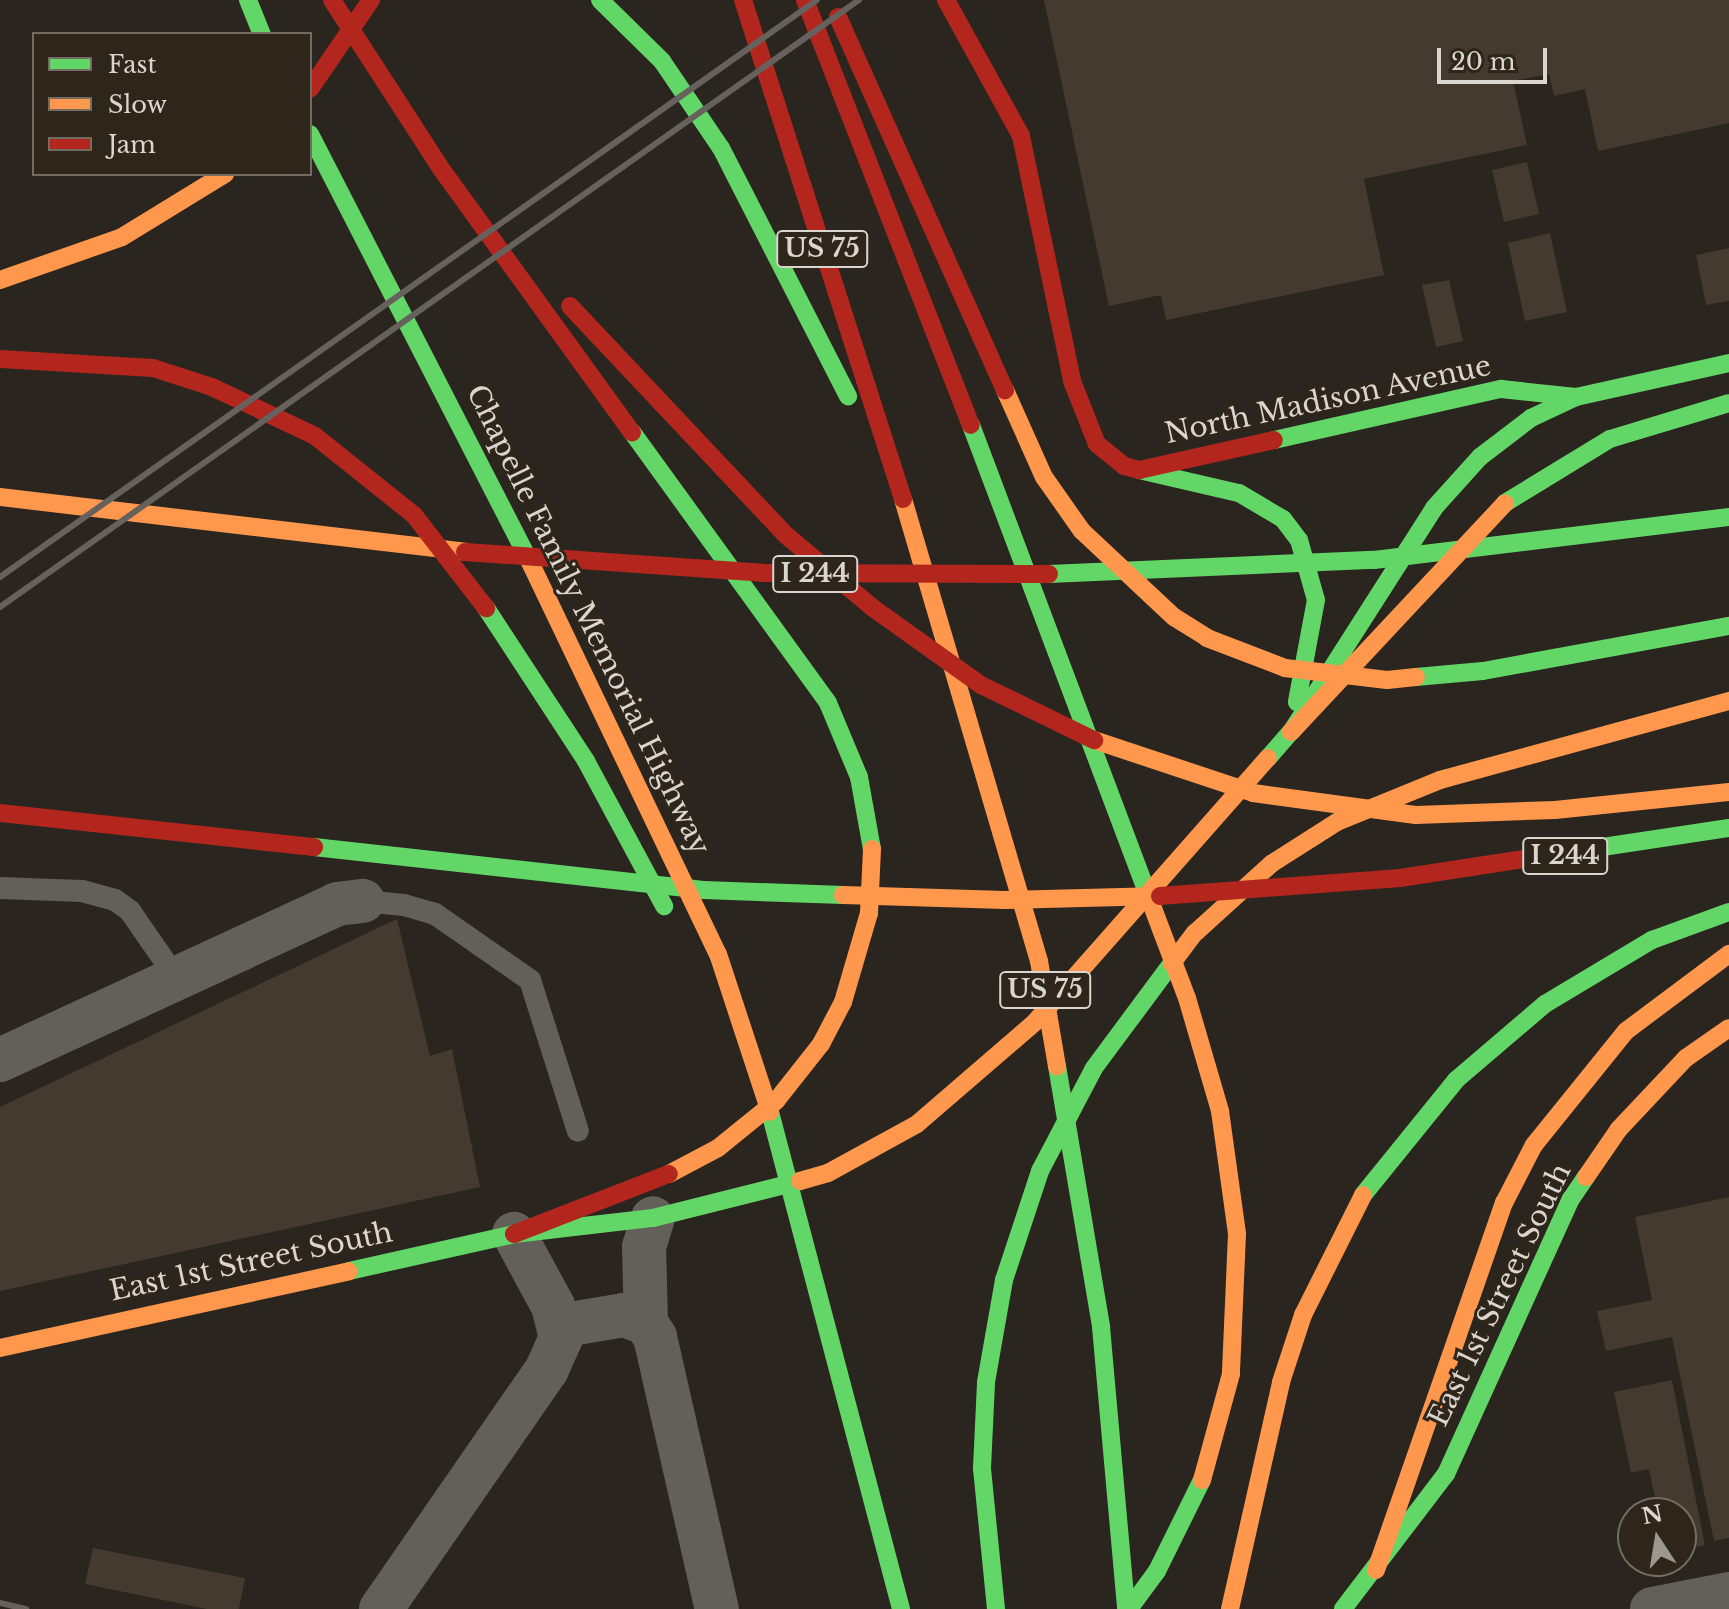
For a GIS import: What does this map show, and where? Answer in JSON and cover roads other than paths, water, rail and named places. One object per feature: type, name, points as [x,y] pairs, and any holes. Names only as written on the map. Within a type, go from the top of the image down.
[{"type":"main road","points":[[248,0],[261,32]]},
{"type":"main road","points":[[332,0],[442,170],[828,703],[859,777],[872,847],[869,913],[859,960],[843,1002],[801,1073],[767,1109],[718,1148],[647,1185],[514,1234]]},
{"type":"main road","points":[[312,86],[353,33],[371,0]]},
{"type":"main road","points":[[600,0],[662,61],[721,148],[902,497]]},
{"type":"main road","name":"US 75","points":[[743,0],[902,497],[1039,961],[1101,1327],[1127,1609]]},
{"type":"main road","points":[[805,0],[957,387],[1210,1066],[1232,1172],[1237,1234],[1231,1374],[1199,1491],[1157,1571],[1127,1609]]},
{"type":"main road","points":[[829,0],[878,99],[1044,477],[1082,531],[1153,603],[1207,638],[1285,668],[1349,679],[1432,679],[1548,661],[1729,626]]},
{"type":"main road","points":[[946,0],[996,83],[1021,136],[1085,421],[1109,458],[1139,470],[1239,493],[1283,519],[1299,540],[1316,600],[1291,732]]},
{"type":"main road","name":"Chapelle Family Memorial Highway","points":[[312,138],[658,816],[742,1017],[781,1146]]},
{"type":"main road","points":[[442,170],[787,536],[873,608],[981,685],[1047,720],[1167,767],[1253,793],[1416,815],[1555,810],[1720,793]]},
{"type":"main road","points":[[0,280],[77,255],[158,218],[222,176]]},
{"type":"main road","points":[[0,359],[153,368],[198,382],[278,415],[371,477],[414,515],[473,588],[586,761],[671,921]]},
{"type":"main road","points":[[1291,732],[1434,508],[1480,457],[1531,418],[1576,397],[1729,363]]},
{"type":"main road","name":"North Madison Avenue","points":[[1139,470],[1501,389],[1576,397]]},
{"type":"main road","points":[[514,1234],[653,1218],[732,1201],[828,1173],[917,1124],[1035,1022],[1206,826],[1502,505],[1553,469],[1610,439],[1729,403]]},
{"type":"main road","name":"I 244","points":[[0,497],[467,552],[777,573],[989,577],[1298,566],[1631,531],[1729,517]]},
{"type":"main road","points":[[996,1609],[982,1468],[986,1382],[1004,1280],[1040,1171],[1094,1068],[1195,933],[1271,864],[1337,822],[1440,780],[1729,701]]},
{"type":"main road","name":"I 244","points":[[0,813],[490,870],[798,894],[1005,900],[1183,895],[1400,878],[1729,828]]},
{"type":"main road","points":[[1230,1609],[1281,1382],[1303,1315],[1337,1239],[1372,1181],[1456,1080],[1545,1004],[1652,940],[1729,912]]},
{"type":"main road","points":[[1376,1570],[1504,1203],[1534,1145],[1579,1083],[1626,1031],[1729,954]]},
{"type":"main road","points":[[712,1005],[781,1146],[901,1609]]},
{"type":"main road","name":"East 1st Street South","points":[[1343,1609],[1376,1570],[1446,1474],[1571,1199],[1619,1129],[1686,1058],[1729,1028]]},
{"type":"main road","points":[[1686,1058],[1729,1048]]},
{"type":"main road","name":"East 1st Street South","points":[[0,1348],[514,1234]]},
{"type":"street","points":[[0,1060],[337,904],[363,901]]},
{"type":"street","points":[[653,1218],[644,1247],[646,1323],[666,1375],[717,1609]]},
{"type":"street","points":[[381,1609],[547,1369],[561,1338],[559,1326],[514,1234]]},
{"type":"street","points":[[559,1326],[608,1315],[646,1323]]},
{"type":"street","points":[[1652,1609],[1729,1594]]},
{"type":"lane","points":[[0,888],[82,891],[115,900],[130,911],[177,979]]},
{"type":"lane","points":[[363,901],[404,905],[435,914],[530,980],[578,1131]]},
{"type":"railway","points":[[0,577],[817,0]]},
{"type":"railway","points":[[0,607],[859,0]]},
{"type":"railway","points":[[0,1603],[26,1609]]}]
